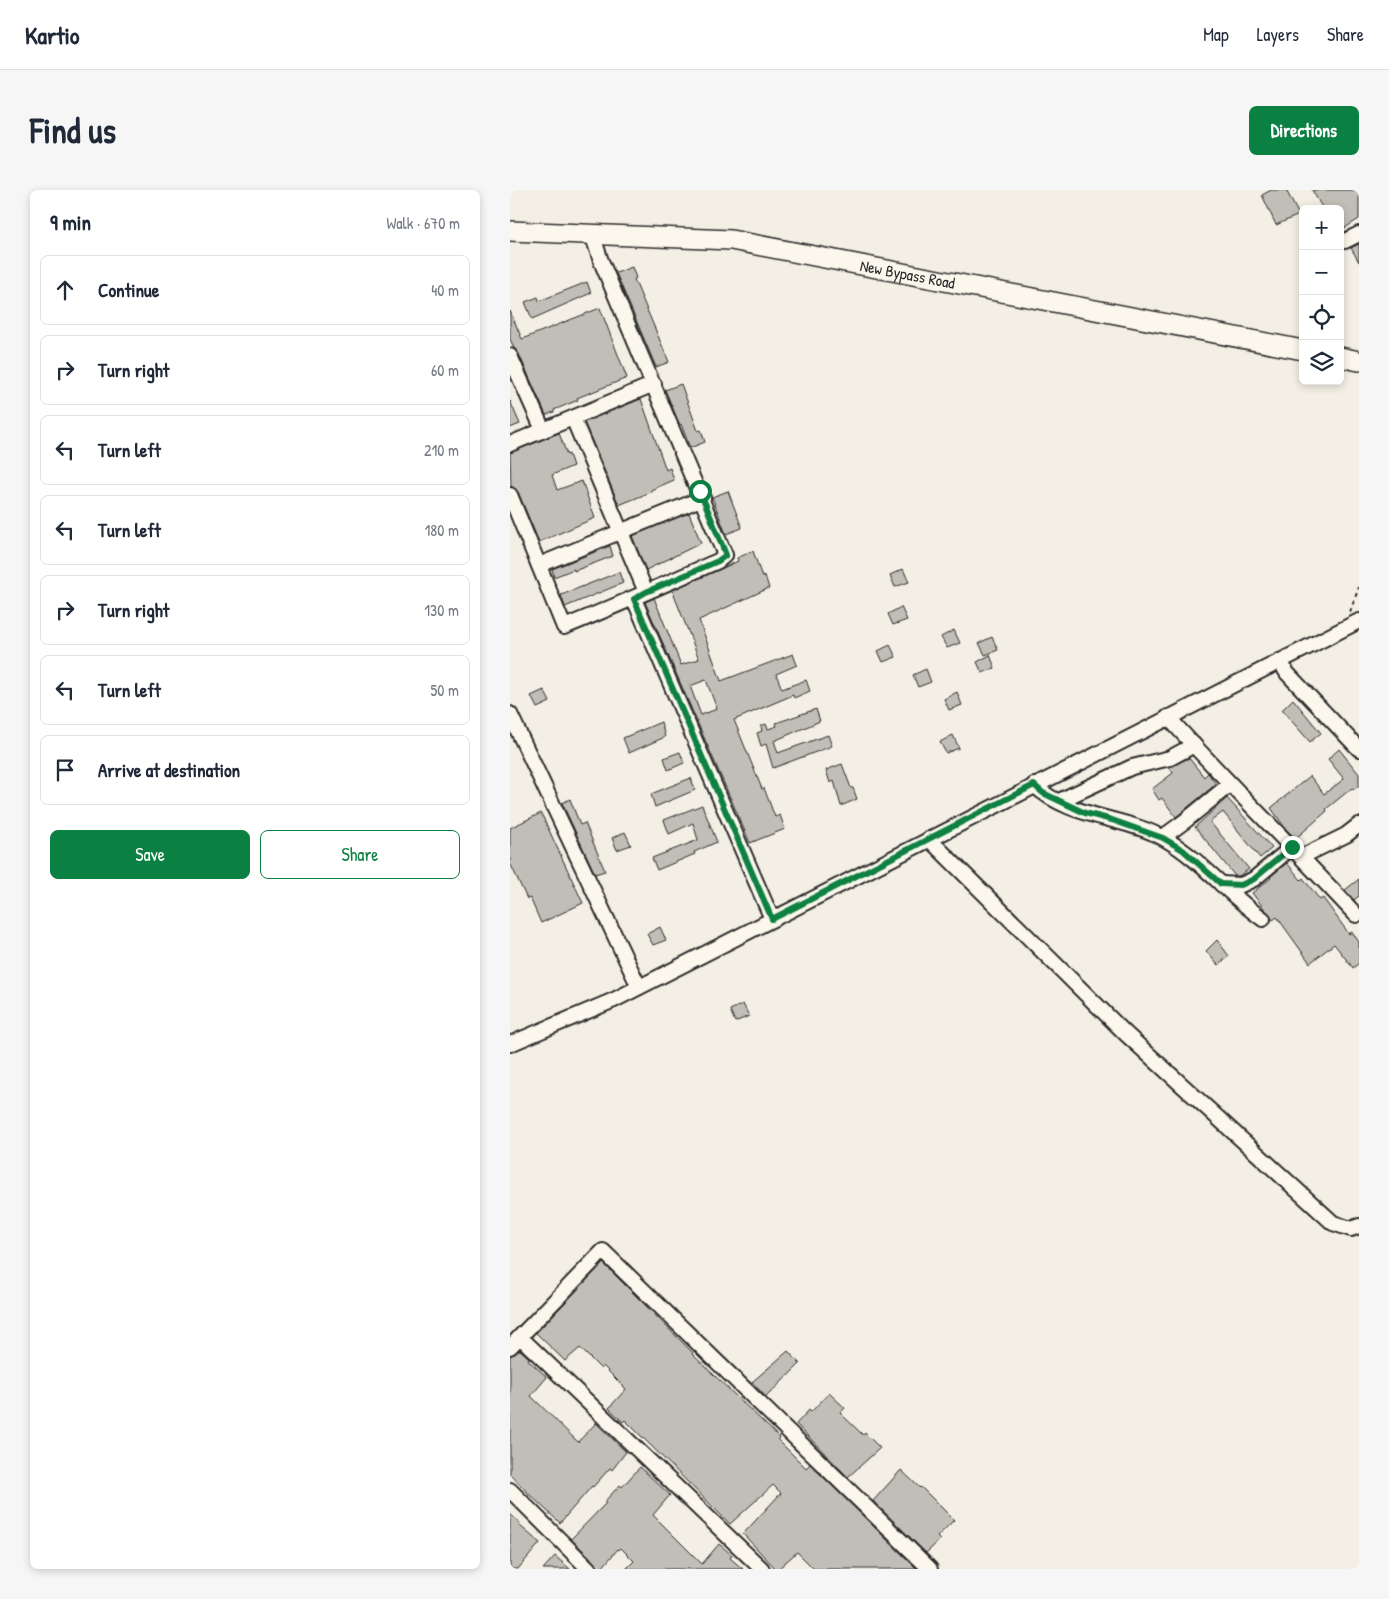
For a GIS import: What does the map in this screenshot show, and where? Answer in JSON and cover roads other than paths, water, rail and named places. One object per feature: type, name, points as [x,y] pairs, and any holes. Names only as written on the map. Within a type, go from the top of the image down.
[{"type":"main road","name":"New Bypass Road","points":[[510,231],[731,240],[1299,349]]},
{"type":"main road","points":[[1344,359],[1359,361]]},
{"type":"street","points":[[1345,241],[1359,234]]},
{"type":"street","points":[[510,495],[564,627],[718,561],[726,555],[601,261],[595,243],[596,235]]},
{"type":"street","points":[[510,356],[543,430]]},
{"type":"street","points":[[510,444],[654,384]]},
{"type":"street","points":[[573,418],[620,532],[640,595],[772,919]]},
{"type":"street","points":[[539,565],[703,498]]},
{"type":"street","points":[[510,1044],[614,1000],[1359,621]]},
{"type":"street","points":[[1280,661],[1287,673],[1359,749]]},
{"type":"street","points":[[510,714],[639,987]]},
{"type":"street","points":[[1168,718],[1356,915]]},
{"type":"street","points":[[1059,802],[1132,768],[1170,758],[1194,745]]},
{"type":"street","points":[[1163,838],[1229,784]]},
{"type":"street","points":[[1034,785],[1043,793],[1059,802],[1085,813],[1112,820],[1163,838],[1183,850],[1263,919]]},
{"type":"street","points":[[1221,884],[1241,885],[1297,852],[1346,835],[1359,825]]},
{"type":"street","points":[[929,839],[1126,1034],[1333,1223],[1351,1229],[1359,1226]]},
{"type":"street","points":[[762,1569],[515,1342],[603,1251],[930,1569]]},
{"type":"street","points":[[510,1490],[589,1569]]}]
